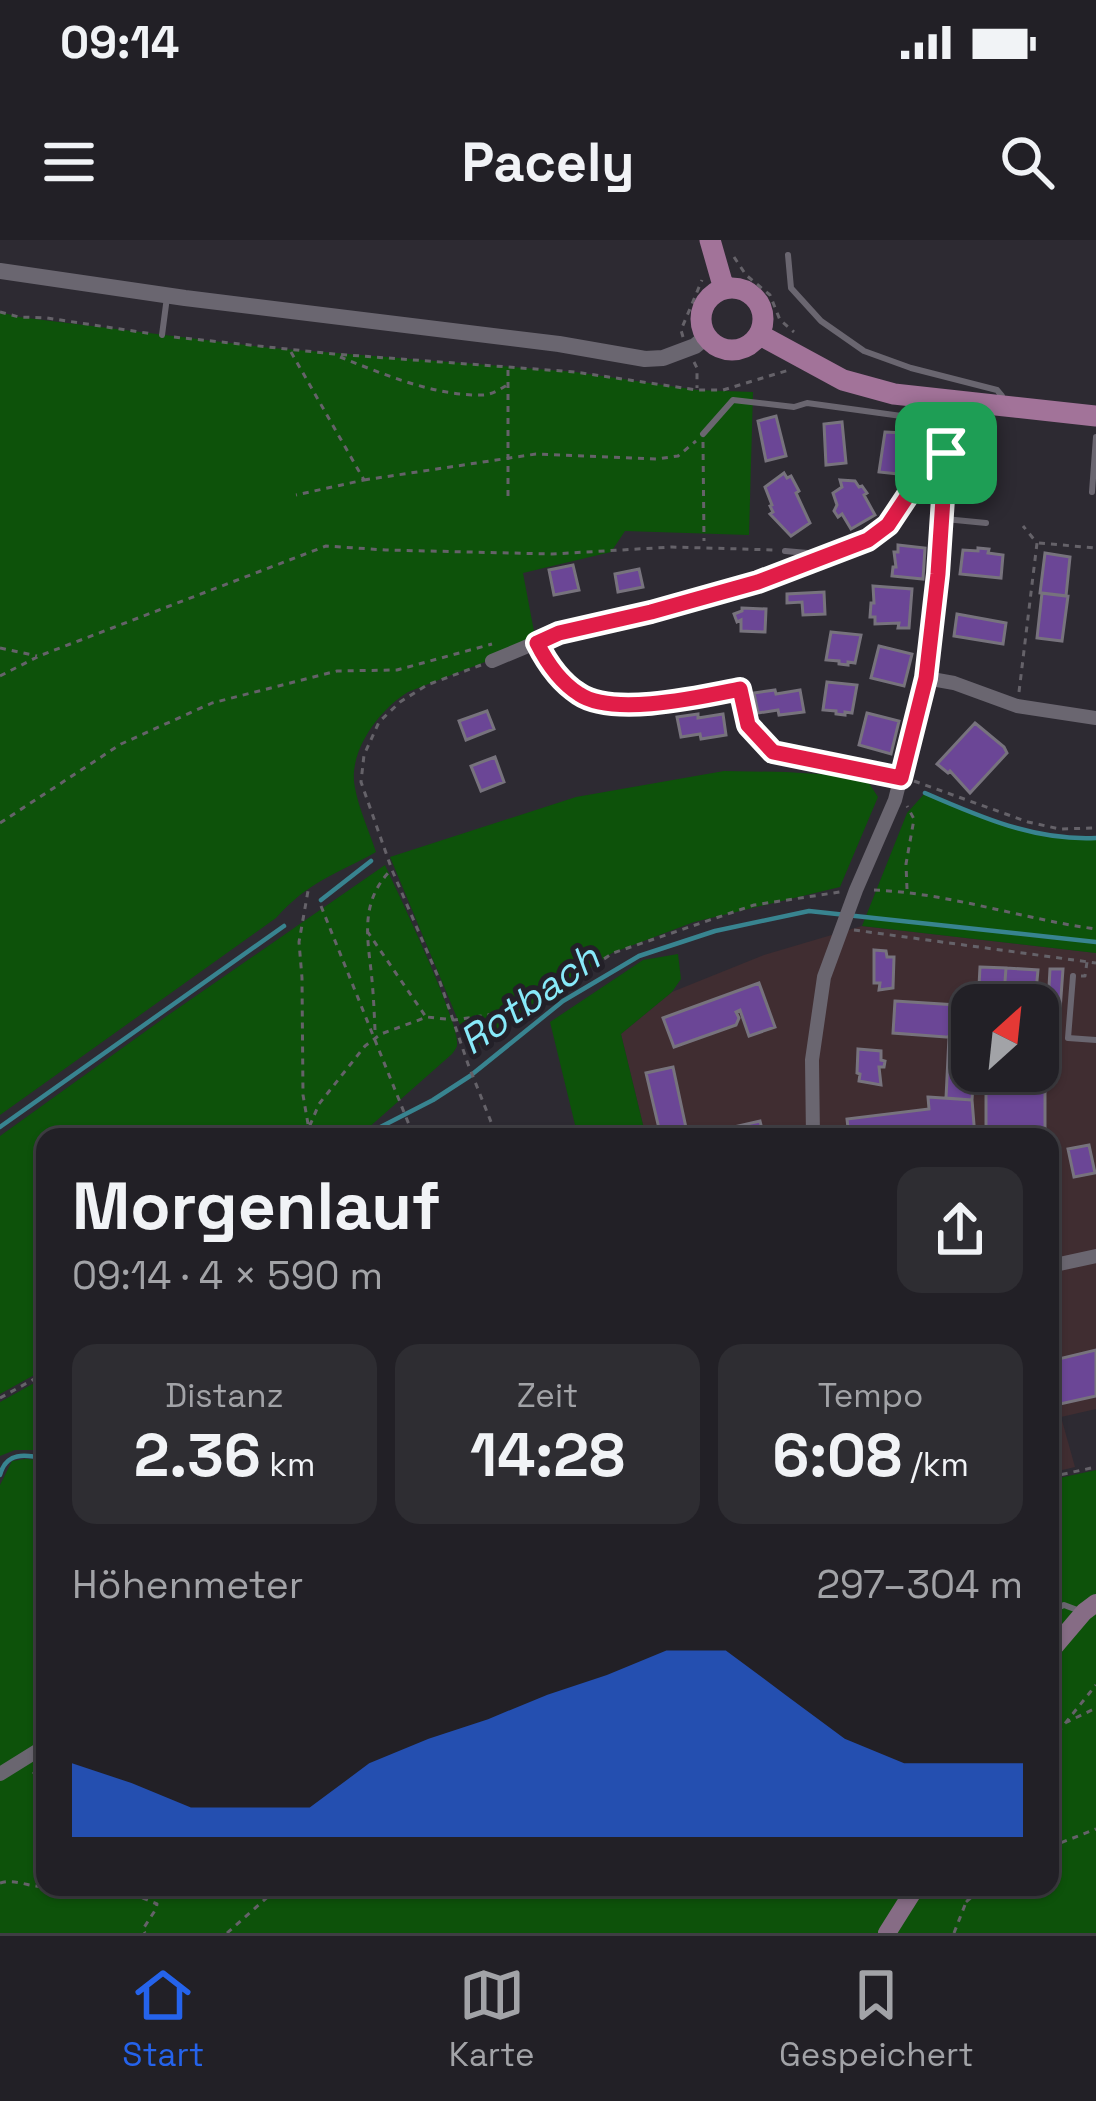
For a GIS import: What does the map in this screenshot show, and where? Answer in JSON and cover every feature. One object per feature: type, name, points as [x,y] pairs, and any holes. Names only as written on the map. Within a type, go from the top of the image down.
[{"type":"main road","points":[[710,240],[724,289]]},
{"type":"main road","points":[[724,289],[748,292],[763,311],[760,334],[740,350],[716,346],[706,337],[702,310],[724,289]]},
{"type":"main road","points":[[760,334],[843,380],[894,394],[1096,416]]},
{"type":"main road","points":[[1059,1642],[1090,1607]]},
{"type":"main road","points":[[887,1933],[910,1896]]},
{"type":"street","points":[[0,271],[645,359],[663,358],[706,337]]},
{"type":"street","points":[[813,1128],[812,1060],[824,977],[895,800],[926,678],[950,400]]},
{"type":"street","points":[[492,661],[559,633],[758,582],[868,540],[888,525],[924,471],[946,453]]},
{"type":"street","points":[[537,643],[560,679],[582,697],[612,705],[683,700],[740,689],[748,725],[773,752],[901,778]]},
{"type":"street","points":[[926,678],[954,682],[1017,706],[1096,718]]},
{"type":"street","points":[[1059,1264],[1096,1256]]},
{"type":"street","points":[[0,1774],[36,1752]]},
{"type":"lane","points":[[788,255],[790,287],[821,321],[864,351],[997,390],[1002,405]]},
{"type":"lane","points":[[162,335],[176,297]]},
{"type":"lane","points":[[703,434],[733,400],[794,407],[807,403],[916,418],[925,423],[927,439],[946,453]]},
{"type":"lane","points":[[1092,492],[1096,437]]},
{"type":"lane","points":[[942,518],[986,523]]},
{"type":"lane","points":[[785,551],[829,555]]},
{"type":"lane","points":[[1073,976],[1068,1038],[1096,1040]]},
{"type":"lane","points":[[1059,1607],[1090,1607]]},
{"type":"path","points":[[734,257],[746,275],[770,295],[780,320],[790,329]]},
{"type":"path","points":[[691,307],[702,278]]},
{"type":"path","points":[[0,312],[290,350],[575,373],[697,390],[723,390],[761,377]]},
{"type":"path","points":[[290,350],[364,480]]},
{"type":"path","points":[[334,354],[437,389],[487,395],[509,384]]},
{"type":"path","points":[[508,368],[508,500]]},
{"type":"path","points":[[296,495],[536,454],[678,456],[703,434]]},
{"type":"path","points":[[703,434],[704,541]]},
{"type":"path","points":[[1023,526],[1037,543],[1096,548]]},
{"type":"path","points":[[1017,706],[1037,543]]},
{"type":"path","points":[[0,676],[38,656],[326,546],[552,554],[672,547],[785,551]]},
{"type":"path","points":[[0,824],[121,744],[212,703],[337,671],[397,670],[507,640]]},
{"type":"path","points":[[0,648],[38,656]]},
{"type":"path","points":[[492,661],[427,685],[400,702],[379,722],[364,755],[361,782],[494,1128]]},
{"type":"path","points":[[901,778],[1028,822],[1060,830],[1096,828]]},
{"type":"path","points":[[895,800],[908,806],[914,819],[906,864],[907,891]]},
{"type":"path","points":[[376,1037],[368,909],[392,870]]},
{"type":"path","points":[[308,1126],[365,1046],[394,1028],[427,1017],[454,1020],[528,1009],[613,952],[754,905],[856,890],[907,891],[1096,929]]},
{"type":"path","points":[[308,891],[299,942],[308,1126]]},
{"type":"path","points":[[321,906],[410,1128]]},
{"type":"path","points":[[843,927],[1096,963]]},
{"type":"path","points":[[366,930],[427,1017]]},
{"type":"path","points":[[1085,976],[1087,962]]},
{"type":"path","points":[[0,1398],[36,1378]]},
{"type":"path","points":[[1059,1476],[1096,1467]]},
{"type":"path","points":[[1059,1728],[1096,1684]]},
{"type":"path","points":[[1062,1724],[1096,1708]]},
{"type":"path","points":[[22,1761],[36,1774]]},
{"type":"path","points":[[1059,1843],[1096,1829]]},
{"type":"path","points":[[0,1883],[10,1880],[36,1887]]},
{"type":"path","points":[[140,1896],[157,1904],[145,1933]]},
{"type":"path","points":[[227,1933],[268,1896]]},
{"type":"path","points":[[955,1933],[968,1896]]},
{"type":"path","points":[[965,1903],[973,1896]]},
{"type":"shaded area","points":[[862,926],[1096,953],[1096,1409],[1061,1417],[1075,1467],[1059,1471],[1059,1128],[644,1128],[621,1034],[672,992],[764,955]]},
{"type":"green space","points":[[0,312],[271,348],[575,372],[697,390],[753,392],[749,535],[625,531],[611,552],[523,573],[536,642],[408,692],[377,720],[361,746],[355,788],[376,852],[311,887],[276,918],[0,1115]]},
{"type":"green space","points":[[724,771],[865,777],[878,797],[840,887],[694,922],[612,953],[476,1047],[468,1044],[390,857],[576,797]]},
{"type":"green space","points":[[925,793],[1030,831],[1096,838],[1096,953],[862,926],[907,813]]},
{"type":"green space","points":[[385,865],[449,1012],[457,1046],[368,1128],[36,1128],[36,1374],[0,1394],[0,1136]]},
{"type":"green space","points":[[678,954],[681,979],[621,1034],[644,1128],[576,1128],[550,1022],[643,960]]},
{"type":"green space","points":[[36,1382],[36,1450],[0,1456],[0,1402]]},
{"type":"green space","points":[[36,1460],[36,1749],[0,1771],[0,1485],[12,1461]]},
{"type":"green space","points":[[1096,1470],[1096,1597],[1059,1637],[1059,1478]]},
{"type":"green space","points":[[1096,1608],[1096,1933],[895,1933],[917,1896],[1059,1896],[1059,1656]]},
{"type":"green space","points":[[36,1758],[36,1896],[900,1896],[879,1933],[0,1933],[0,1779]]},
{"type":"building","points":[[776,416],[786,456],[766,461],[758,421]]},
{"type":"building","points":[[842,422],[846,463],[826,465],[824,424]]},
{"type":"building","points":[[885,432],[903,433],[899,474],[879,472]]},
{"type":"building","points":[[784,473],[799,491],[810,523],[791,536],[770,514],[772,505],[765,487]]},
{"type":"building","points":[[840,480],[862,486],[875,515],[851,529],[842,514],[838,517],[834,511],[833,493],[842,487]]},
{"type":"building","points":[[898,545],[925,548],[923,579],[892,576]]},
{"type":"building","points":[[978,548],[1003,555],[1001,578],[960,574],[963,550]]},
{"type":"building","points":[[1045,553],[1070,557],[1066,596],[1040,593]]},
{"type":"building","points":[[573,565],[579,590],[554,595],[549,570]]},
{"type":"building","points":[[639,569],[643,587],[618,592],[615,574]]},
{"type":"building","points":[[873,586],[912,589],[909,628],[898,628],[899,623],[875,624],[875,617],[870,617]]},
{"type":"building","points":[[824,592],[825,614],[803,615],[802,602],[787,603],[787,594]]},
{"type":"building","points":[[1042,593],[1068,596],[1062,641],[1037,638]]},
{"type":"building","points":[[742,608],[766,609],[765,632],[741,631],[741,620],[737,622],[734,614]]},
{"type":"building","points":[[957,614],[1006,623],[1003,644],[954,636]]},
{"type":"building","points":[[831,632],[861,635],[855,663],[826,660]]},
{"type":"building","points":[[879,646],[912,654],[904,686],[871,678]]},
{"type":"building","points":[[827,682],[857,685],[852,713],[823,710]]},
{"type":"building","points":[[775,690],[776,694],[800,690],[804,712],[758,713],[754,693]]},
{"type":"building","points":[[487,711],[494,729],[466,740],[459,721]]},
{"type":"building","points":[[867,713],[899,721],[891,754],[859,745]]},
{"type":"building","points":[[698,714],[698,718],[723,714],[726,735],[681,737],[677,717]]},
{"type":"building","points":[[975,723],[1007,753],[970,793],[937,764]]},
{"type":"building","points":[[495,757],[504,782],[481,791],[471,766]]},
{"type":"building","points":[[874,950],[894,957],[893,988],[879,990],[880,983],[874,983]]},
{"type":"building","points":[[980,967],[1006,968],[1005,984],[979,984]]},
{"type":"building","points":[[1006,968],[1038,970],[1037,984],[1005,984]]},
{"type":"building","points":[[1050,969],[1063,969],[1059,1024],[1059,984],[1049,984]]},
{"type":"building","points":[[759,983],[775,1027],[749,1036],[740,1010],[736,1025],[674,1047],[663,1018]]},
{"type":"building","points":[[895,1001],[951,1005],[951,1037],[893,1033]]},
{"type":"building","points":[[949,1037],[951,1092],[973,1092],[972,1100],[946,1098]]},
{"type":"building","points":[[858,1049],[881,1051],[885,1061],[879,1067],[881,1085],[859,1081]]},
{"type":"building","points":[[673,1067],[686,1128],[659,1128],[646,1073]]},
{"type":"building","points":[[986,1092],[1045,1092],[1045,1128],[986,1128]]},
{"type":"building","points":[[928,1097],[972,1100],[974,1128],[848,1128],[847,1119],[929,1109]]},
{"type":"building","points":[[760,1121],[762,1128],[729,1128]]},
{"type":"building","points":[[1089,1145],[1095,1173],[1074,1177],[1068,1149]]},
{"type":"building","points":[[1096,1350],[1096,1396],[1060,1404],[1059,1359]]},
{"type":"waterway","points":[[925,793],[1030,831],[1096,838]]},
{"type":"waterway","points":[[321,900],[371,861]]},
{"type":"waterway","name":"Rotbach","points":[[379,1128],[470,1076],[563,1001],[639,956],[715,931],[809,911],[1096,942]]},
{"type":"waterway","points":[[0,1127],[284,926]]},
{"type":"waterway","name":"Rotbach","points":[[0,1475],[7,1462],[17,1457],[36,1457]]},
{"type":"route","points":[[946,453],[926,678],[901,778],[773,752],[748,725],[740,689],[683,700],[612,705],[582,697],[560,679],[537,643],[559,633],[758,582],[868,540],[888,525],[924,471],[946,453]]}]
